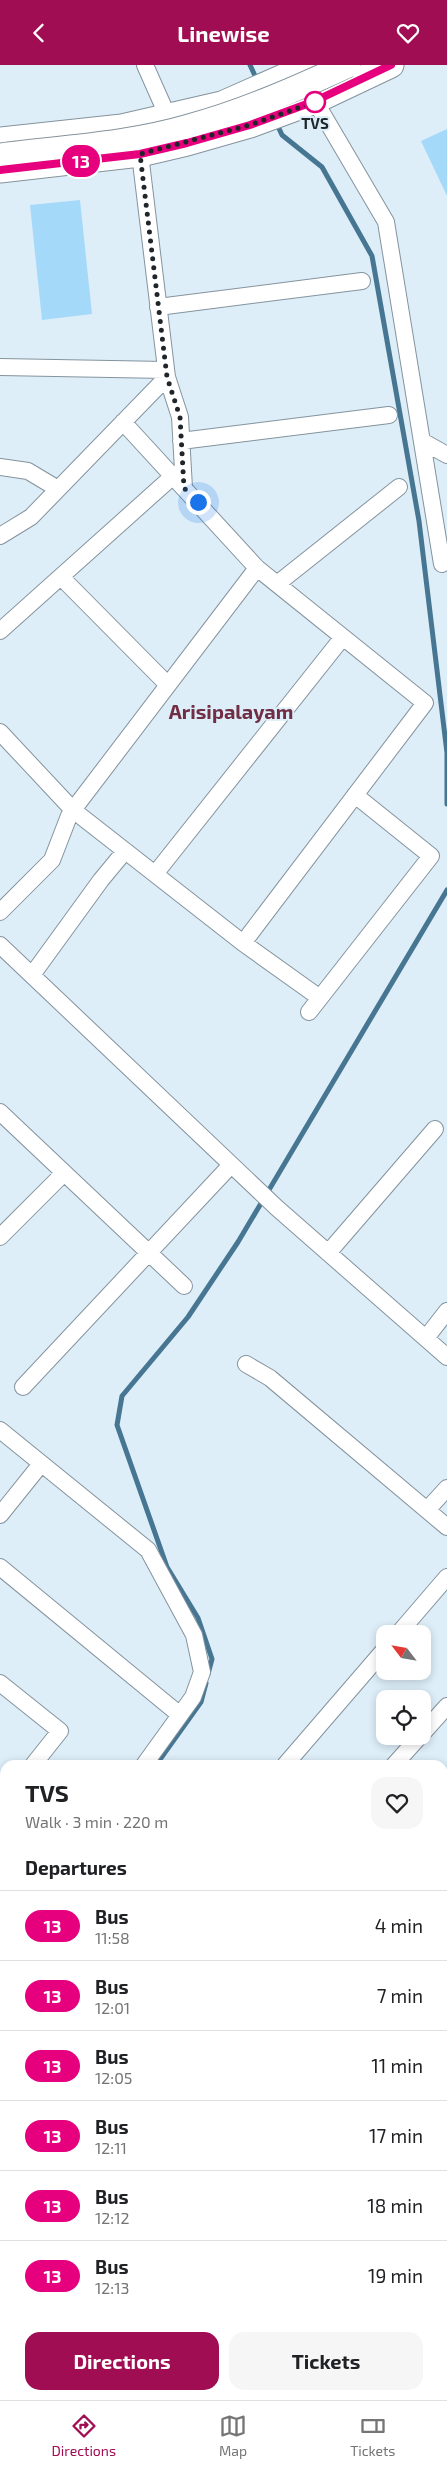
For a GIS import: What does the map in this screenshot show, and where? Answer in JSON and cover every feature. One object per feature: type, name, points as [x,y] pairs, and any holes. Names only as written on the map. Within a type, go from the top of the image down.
[{"type":"main road","points":[[0,140],[122,127],[222,104],[310,65]]},
{"type":"main road","points":[[0,156],[114,142],[187,128],[257,106],[348,65]]},
{"type":"main road","points":[[0,170],[140,154],[187,143],[315,101],[391,65]]},
{"type":"street","points":[[145,65],[168,117]]},
{"type":"street","points":[[315,101],[386,222],[442,564]]},
{"type":"street","points":[[140,154],[166,373],[180,417],[184,488]]},
{"type":"street","points":[[158,307],[362,281]]},
{"type":"street","points":[[0,367],[166,373]]},
{"type":"street","points":[[0,536],[31,517],[123,422],[166,373]]},
{"type":"street","points":[[181,441],[389,415]]},
{"type":"street","points":[[123,422],[257,568],[425,703],[243,943]]},
{"type":"street","points":[[422,441],[447,455]]},
{"type":"street","points":[[0,467],[28,471],[58,489]]},
{"type":"street","points":[[0,631],[172,477]]},
{"type":"street","points":[[277,584],[399,487]]},
{"type":"street","points":[[0,912],[52,860],[73,811],[257,568]]},
{"type":"street","points":[[61,577],[168,685]]},
{"type":"street","points":[[155,874],[343,637]]},
{"type":"street","points":[[0,733],[73,811],[243,943],[320,999]]},
{"type":"street","points":[[309,1012],[431,856],[355,795]]},
{"type":"street","points":[[32,975],[101,880],[125,851]]},
{"type":"street","points":[[0,945],[265,1197],[447,1357]]},
{"type":"street","points":[[0,1112],[184,1286]]},
{"type":"street","points":[[328,1253],[435,1129]]},
{"type":"street","points":[[23,1387],[150,1254],[231,1165]]},
{"type":"street","points":[[0,1237],[64,1173]]},
{"type":"street","points":[[426,1338],[447,1311]]},
{"type":"street","points":[[246,1364],[270,1378],[447,1527]]},
{"type":"street","points":[[0,1431],[148,1550],[194,1635],[202,1672],[193,1697],[148,1760]]},
{"type":"street","points":[[0,1515],[41,1464]]},
{"type":"street","points":[[428,1510],[447,1488]]},
{"type":"street","points":[[0,1567],[180,1715]]},
{"type":"street","points":[[406,1625],[447,1577]]},
{"type":"street","points":[[289,1760],[376,1659]]},
{"type":"street","points":[[0,1683],[60,1731],[37,1760]]},
{"type":"street","points":[[431,1724],[447,1706]]},
{"type":"street","points":[[398,1760],[412,1745]]},
{"type":"building","points":[[447,129],[447,196],[421,141]]},
{"type":"building","points":[[80,200],[92,314],[42,320],[30,205]]},
{"type":"waterway","points":[[250,65],[257,80]]},
{"type":"waterway","points":[[276,122],[282,135],[322,167],[372,256],[419,521],[447,753],[447,804]]},
{"type":"waterway","points":[[208,1674],[212,1659],[198,1618],[167,1567],[117,1425],[122,1396],[188,1317],[238,1242],[447,890]]},
{"type":"waterway","points":[[160,1760],[201,1702],[206,1683]]},
{"type":"bus line","name":"13","points":[[0,170],[140,154],[187,143],[250,125],[315,101],[391,65]]},
{"type":"place","name":"TVS","points":[[315,102]]},
{"type":"district","name":"Arisipalayam","points":[[231,712]]},
{"type":"route","points":[[198,502],[184,488],[180,417],[167,377],[140,154],[250,125],[315,102]]}]
